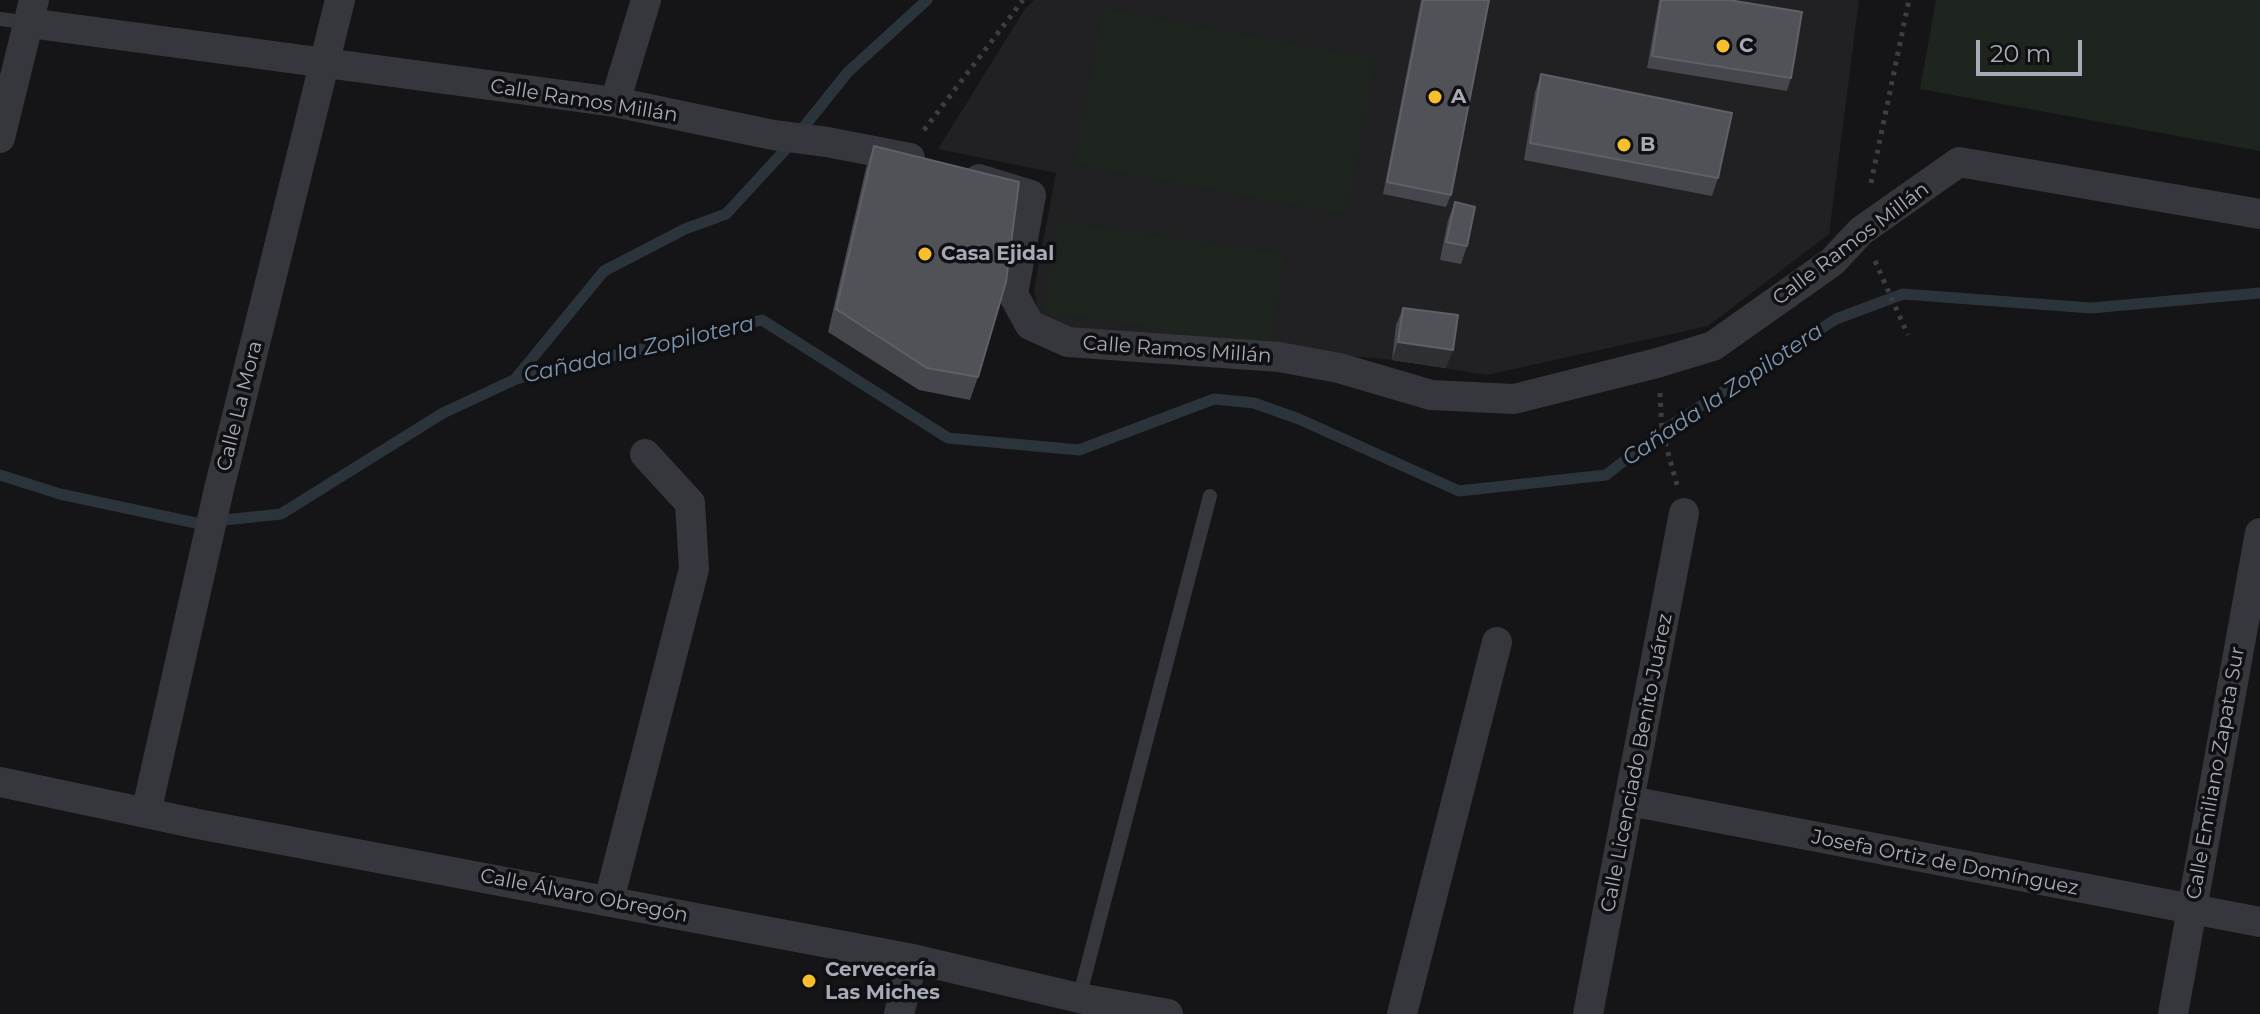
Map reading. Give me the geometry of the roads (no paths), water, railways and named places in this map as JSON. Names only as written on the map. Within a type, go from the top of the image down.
[{"type":"street","name":"Calle La Mora","points":[[146,813],[219,489],[340,0]]},
{"type":"street","points":[[615,102],[646,0]]},
{"type":"street","name":"Calle Ramos Millán","points":[[21,14],[326,64],[615,102],[927,164],[1031,195],[1013,294],[1030,325],[1068,342],[1279,357],[1339,368],[1431,395],[1514,399],[1713,346],[1832,262],[1861,231],[1959,162],[2260,214]]},
{"type":"street","points":[[0,138],[21,14]]},
{"type":"street","points":[[609,900],[694,569],[690,503],[645,454]]},
{"type":"street","name":"Calle Licenciado Benito Juárez","points":[[1588,1014],[1684,513]]},
{"type":"street","name":"Calle Emiliano Zapata Sur","points":[[2173,1014],[2260,533]]},
{"type":"street","points":[[1402,1014],[1497,642]]},
{"type":"street","name":"Calle Álvaro Obregón","points":[[0,782],[146,813],[913,959],[1079,998],[1168,1014]]},
{"type":"street","name":"Josefa Ortiz de Domínguez","points":[[1630,801],[2260,922]]},
{"type":"street","points":[[899,1014],[913,959]]},
{"type":"lane","points":[[1079,998],[1210,496]]},
{"type":"waterway","points":[[516,378],[604,271],[685,229],[726,214],[786,149],[848,72],[927,0]]},
{"type":"waterway","name":"Cañada la Zopilotera","points":[[0,475],[60,494],[196,523],[281,514],[443,413],[516,379],[762,320],[948,438],[1079,450],[1214,399],[1254,403],[1299,419],[1459,491],[1606,475],[1662,431],[1836,319],[1903,294],[2091,308],[2260,293]]},
{"type":"place","name":"C","points":[[1723,46]]},
{"type":"place","name":"A","points":[[1435,97]]},
{"type":"place","name":"B","points":[[1624,145]]},
{"type":"place","name":"Casa Ejidal","points":[[925,254]]},
{"type":"place","name":"Cervecería Las Miches","points":[[809,981]]}]
